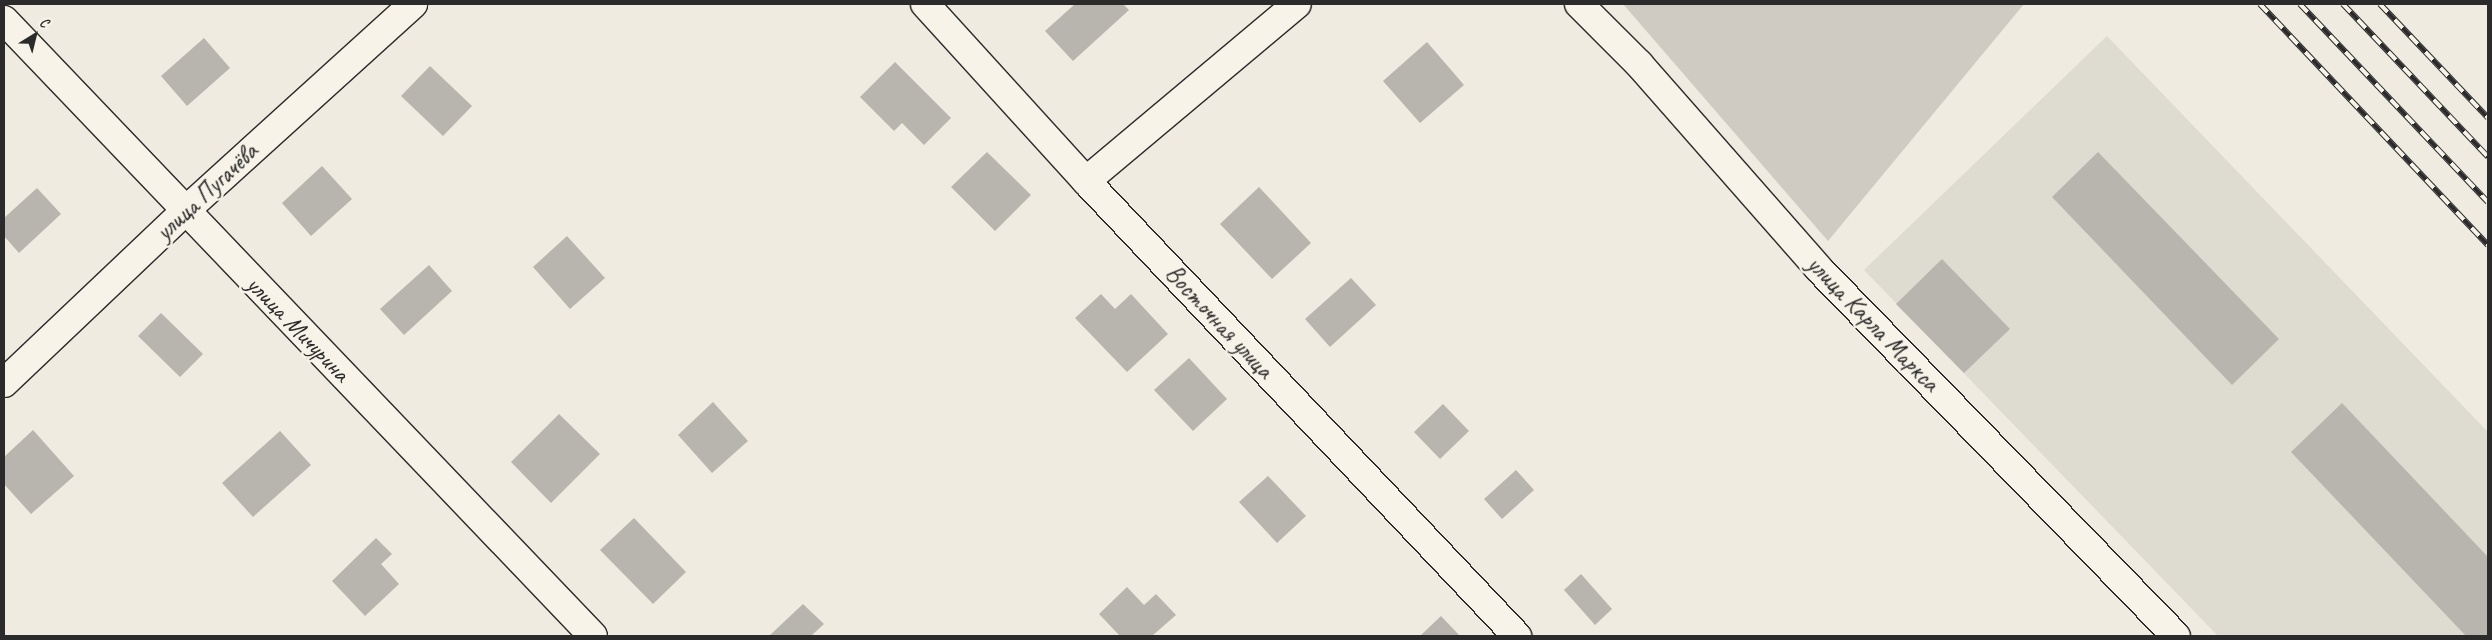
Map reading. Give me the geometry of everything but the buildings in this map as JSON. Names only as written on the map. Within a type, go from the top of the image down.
[{"type":"street","name":"улица Пугачёва","points":[[4,383],[185,211],[412,4]]},
{"type":"street","name":"Восточная улица","points":[[925,4],[1086,181],[1517,636]]},
{"type":"street","points":[[1086,181],[1297,4]]},
{"type":"street","name":"улица Карла Маркса","points":[[1580,4],[1639,64],[1818,268],[2176,636]]},
{"type":"street","name":"улица Мичурина","points":[[4,20],[593,636]]},
{"type":"shaded area","points":[[1623,4],[2024,4],[1828,241]]},
{"type":"shaded area","points":[[2107,36],[2488,432],[2488,636],[2218,636],[1864,270]]},
{"type":"railway","points":[[2260,4],[2488,245]]},
{"type":"railway","points":[[2300,4],[2488,202]]},
{"type":"railway","points":[[2343,4],[2488,157]]},
{"type":"railway","points":[[2380,4],[2488,118]]}]
